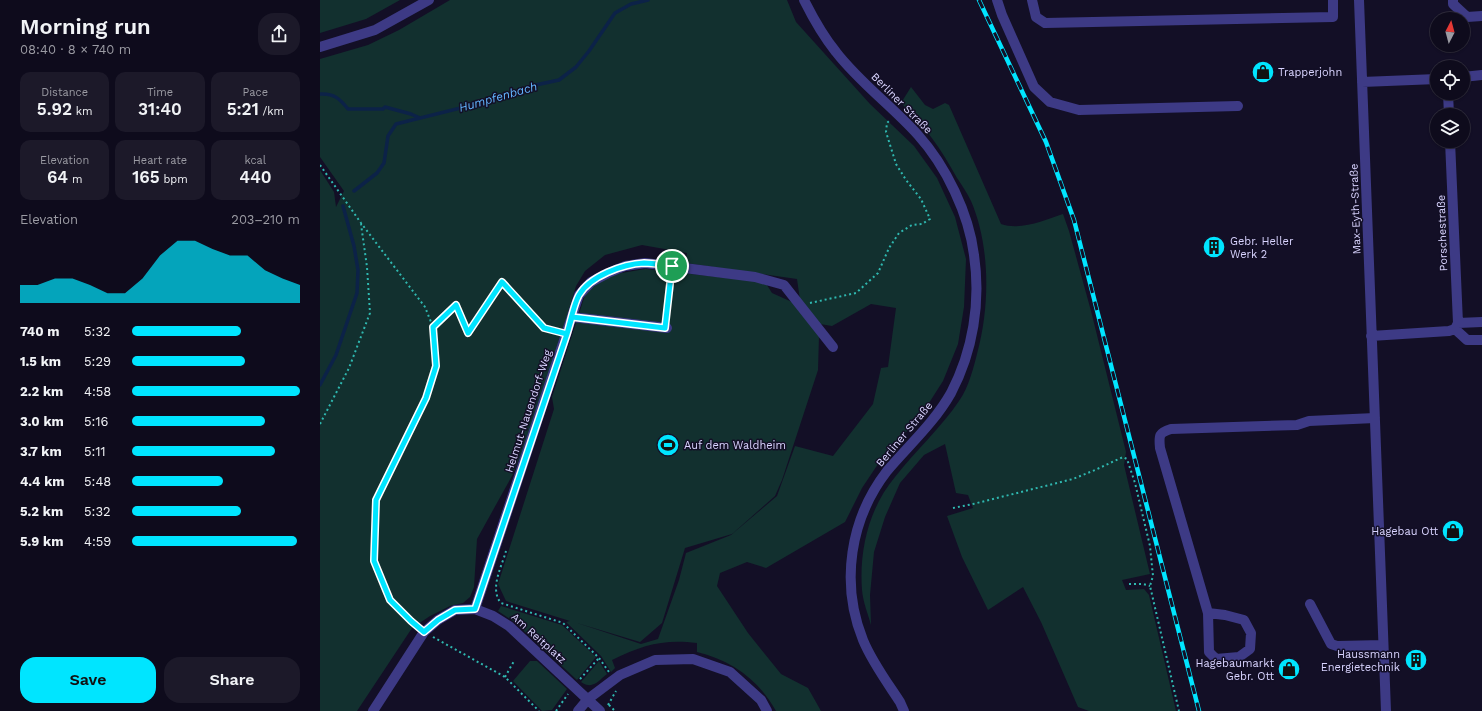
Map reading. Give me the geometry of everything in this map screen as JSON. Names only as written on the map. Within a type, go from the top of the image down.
[{"type":"street","points":[[320,47],[375,30],[430,0]]},
{"type":"street","name":"Berliner Straße","points":[[804,0],[823,34],[837,53],[853,72],[919,136],[943,169],[962,208],[974,254],[976,288],[974,322],[972,337],[960,373],[938,412],[887,472],[872,493],[860,518],[852,552],[851,587],[859,629],[864,642],[881,673],[900,702],[904,711]]},
{"type":"street","points":[[997,0],[1002,15],[1034,87],[1050,102],[1079,110],[1238,106]]},
{"type":"street","points":[[1032,0],[1036,17],[1045,23],[1333,17],[1333,0]]},
{"type":"street","name":"Max-Eyth-Straße","points":[[1359,0],[1386,711]]},
{"type":"street","points":[[1453,0],[1453,4],[1467,16],[1482,16]]},
{"type":"street","points":[[1470,76],[1482,75]]},
{"type":"street","points":[[1362,82],[1430,79]]},
{"type":"street","name":"Porschestraße","points":[[1450,148],[1456,326]]},
{"type":"street","name":"Helmut-Nauendorf-Weg","points":[[475,609],[579,295],[591,282],[625,266],[645,263],[755,277],[784,285],[833,347]]},
{"type":"street","points":[[572,317],[666,328]]},
{"type":"street","points":[[1371,336],[1449,332],[1456,326],[1482,322]]},
{"type":"street","points":[[1456,326],[1467,340],[1482,340]]},
{"type":"street","points":[[1208,613],[1225,615],[1244,620],[1251,634],[1250,649],[1239,657],[1216,659],[1209,652],[1208,613],[1160,448],[1159,437],[1163,432],[1171,429],[1297,425],[1309,421],[1375,418]]},
{"type":"street","points":[[1310,604],[1331,644],[1338,646],[1383,645]]},
{"type":"street","name":"Am Reitplatz","points":[[373,711],[424,632],[438,620],[455,610],[475,609],[493,616],[509,626],[600,711]]},
{"type":"street","points":[[578,711],[588,700],[620,675],[655,660],[694,659],[730,672],[761,700],[767,711]]},
{"type":"path","points":[[799,305],[856,294],[878,273],[889,248],[899,233],[912,225],[922,224],[930,219],[920,199],[896,164],[886,132],[887,123]]},
{"type":"path","points":[[320,165],[361,223],[425,307],[433,327],[436,366],[426,398],[376,500],[374,561],[390,600],[411,621],[424,632],[505,677],[539,711]]},
{"type":"path","points":[[320,424],[349,368],[370,313],[367,267],[361,223]]},
{"type":"path","points":[[666,328],[672,266]]},
{"type":"path","points":[[433,327],[456,305],[468,333],[502,282],[544,328],[567,334]]},
{"type":"path","points":[[953,508],[1073,478],[1123,457],[1127,459],[1135,483],[1150,546],[1153,576],[1150,586],[1179,711]]},
{"type":"path","points":[[507,548],[496,584],[498,599],[501,603],[563,623],[599,658],[618,687],[609,705],[604,711]]},
{"type":"path","points":[[1129,584],[1143,584],[1150,586]]},
{"type":"path","points":[[556,711],[574,686],[599,658]]},
{"type":"path","points":[[505,677],[514,661]]},
{"type":"path","points":[[609,705],[615,711]]},
{"type":"green space","points":[[320,0],[400,0],[366,19],[320,33]]},
{"type":"green space","points":[[450,0],[787,0],[796,22],[870,104],[914,146],[937,178],[955,217],[966,259],[964,307],[958,344],[943,381],[920,417],[882,458],[862,488],[845,522],[766,568],[747,562],[720,573],[717,586],[748,633],[781,674],[808,688],[821,711],[776,711],[761,690],[743,673],[721,660],[697,652],[697,643],[674,642],[653,644],[634,650],[612,660],[615,668],[611,672],[601,656],[566,622],[570,621],[506,601],[498,584],[554,409],[552,397],[586,292],[595,284],[616,274],[645,269],[765,282],[772,293],[792,302],[819,336],[818,370],[782,480],[775,496],[732,534],[685,548],[662,623],[640,642],[577,623],[641,644],[658,639],[679,580],[686,553],[731,535],[777,496],[795,446],[833,456],[873,404],[881,368],[888,367],[896,308],[871,304],[832,326],[820,324],[800,300],[797,279],[686,263],[687,253],[642,245],[605,255],[585,271],[576,286],[538,414],[513,474],[477,539],[474,587],[470,597],[463,603],[450,606],[430,616],[412,628],[357,711],[320,711],[320,170],[334,192],[336,207],[344,191],[320,157],[320,59],[368,45],[399,30]]},
{"type":"green space","points":[[911,87],[925,105],[933,109],[945,103],[949,105],[1001,224],[1016,226],[1032,224],[1063,214],[1091,311],[1126,452],[1124,465],[1150,574],[1122,580],[1126,590],[1144,589],[1149,595],[1176,711],[1089,711],[1078,707],[1041,622],[1023,587],[988,610],[962,557],[947,516],[973,508],[968,495],[956,493],[945,444],[924,455],[900,483],[885,517],[874,552],[870,595],[871,625],[864,603],[861,575],[864,545],[872,516],[878,502],[895,477],[944,421],[963,395],[975,363],[985,314],[985,255],[977,218],[968,195],[939,148],[918,120],[901,103]]},
{"type":"green space","points":[[501,606],[562,625],[596,657],[577,680],[513,621],[498,611]]},
{"type":"green space","points":[[530,661],[537,661],[567,689],[552,710],[542,711],[513,681]]},
{"type":"green space","points":[[599,661],[607,674],[592,685],[581,682]]},
{"type":"waterway","name":"Humpfenbach","points":[[354,191],[377,173],[384,163],[388,136],[396,124],[517,94],[531,86],[559,80],[576,67],[615,13],[631,4],[648,0]]},
{"type":"waterway","points":[[320,94],[336,97],[348,109],[383,109],[385,107],[420,118]]},
{"type":"waterway","name":"Humpfenbach","points":[[320,385],[336,355],[357,293],[358,270],[354,246],[343,206]]},
{"type":"railway","points":[[979,0],[1046,142],[1074,220],[1199,711]]},
{"type":"place","name":"Trapperjohn","points":[[1263,72]]},
{"type":"place","name":"Gebr. Heller Werk 2","points":[[1214,247]]},
{"type":"place","name":"Auf dem Waldheim","points":[[668,445]]},
{"type":"place","name":"Hagebau Ott","points":[[1453,531]]},
{"type":"place","name":"Haussmann Energietechnik","points":[[1416,660]]},
{"type":"place","name":"Hagebaumarkt Gebr. Ott","points":[[1289,669]]},
{"type":"route","points":[[672,266],[645,263],[625,266],[591,282],[579,295],[567,334],[475,609],[455,610],[438,620],[424,632],[390,600],[374,561],[376,500],[426,398],[436,366],[433,327],[456,305],[468,333],[502,282],[544,328],[567,334],[572,317],[665,328],[672,266]]}]
